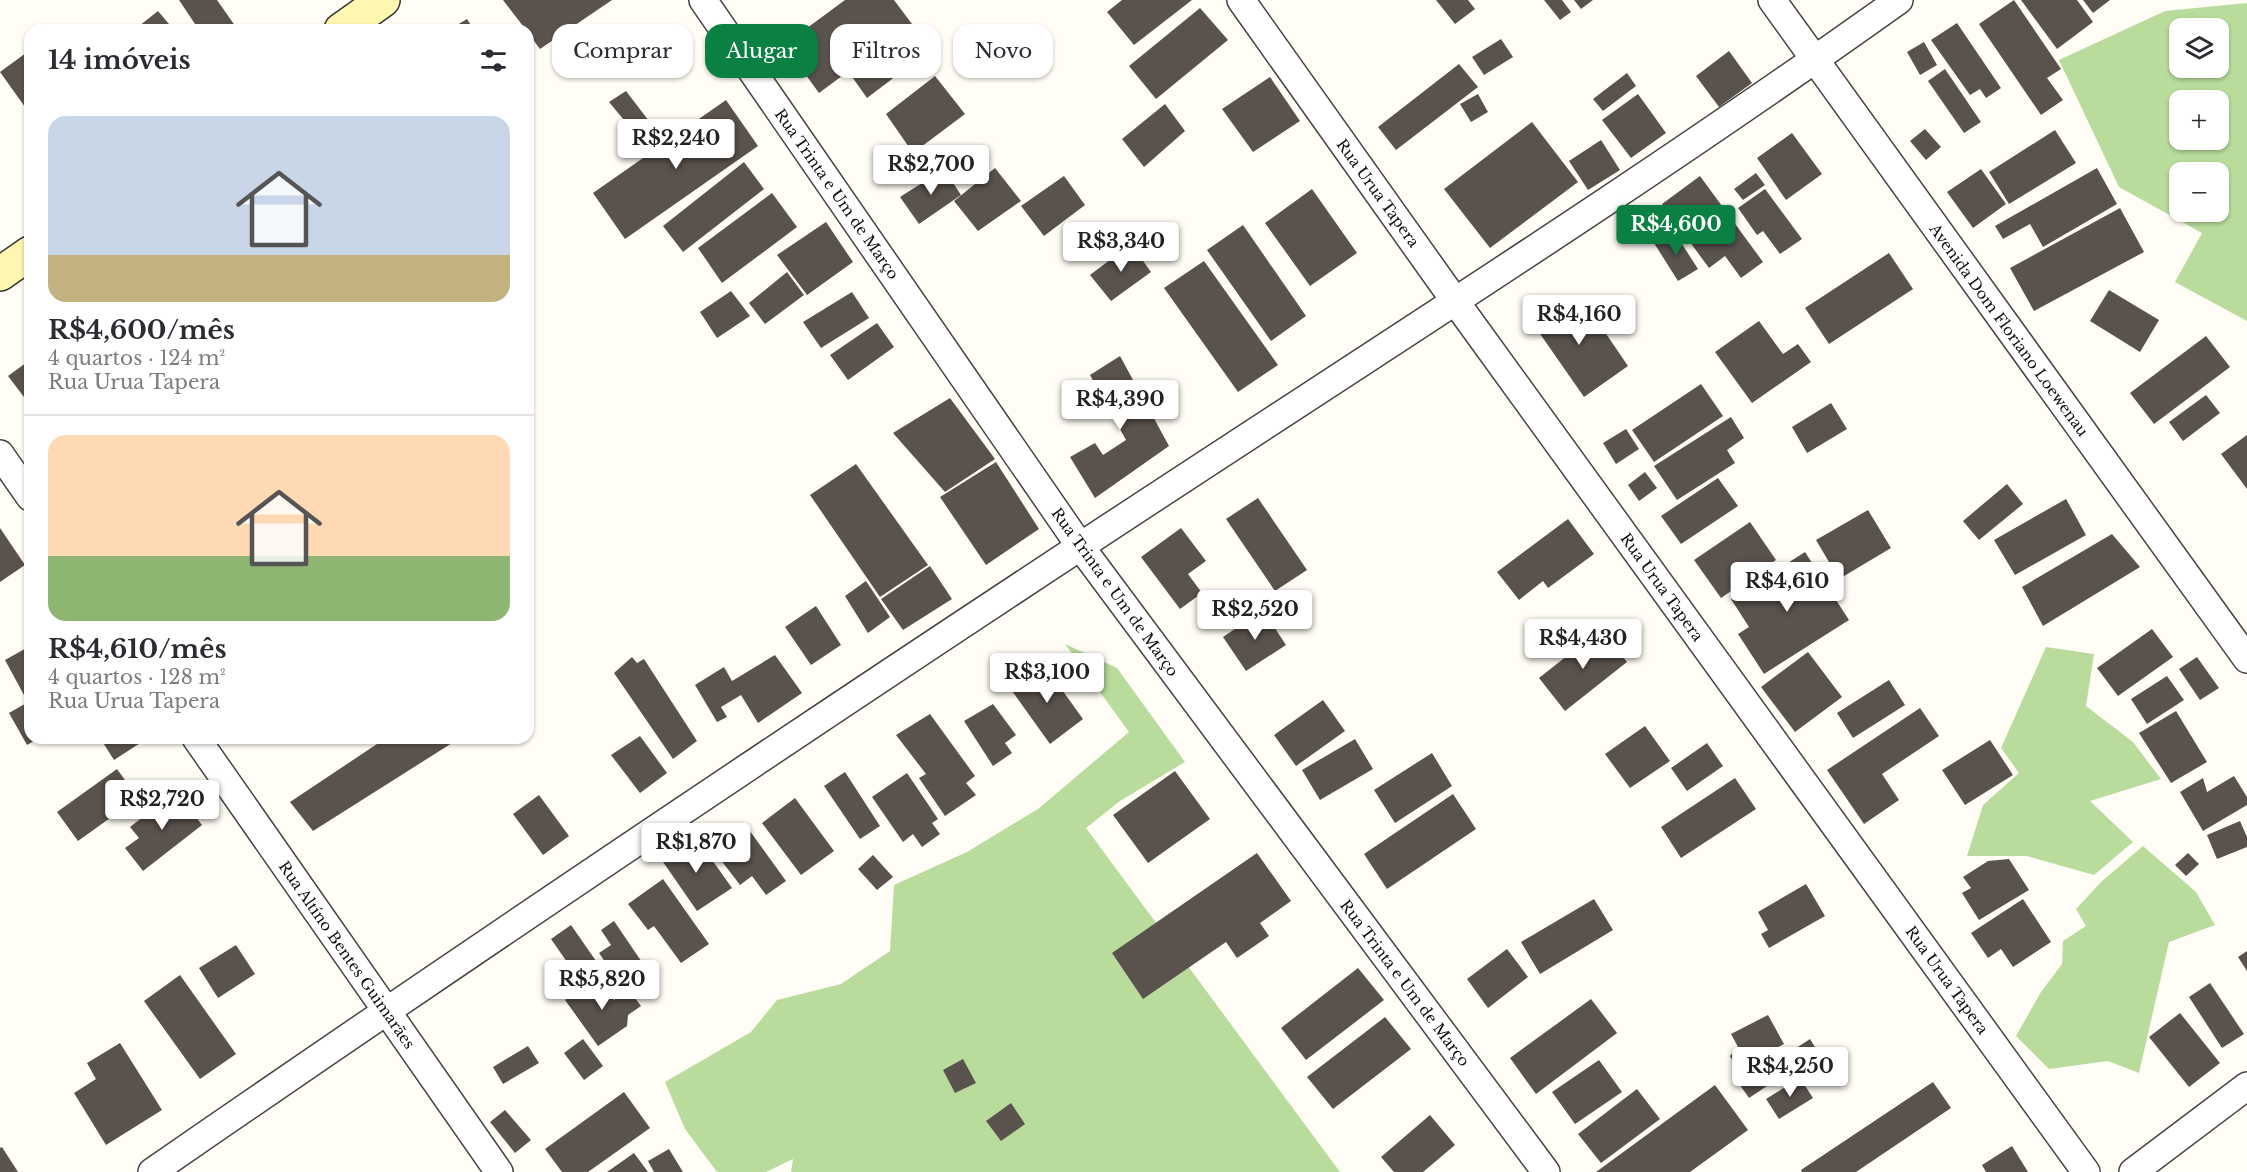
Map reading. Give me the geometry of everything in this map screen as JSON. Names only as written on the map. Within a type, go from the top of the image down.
[{"type":"main road","points":[[349,24],[383,0]]},
{"type":"main road","points":[[0,274],[24,257]]},
{"type":"street","name":"Rua Trinta e Um de Março","points":[[703,0],[1080,546],[1546,1172]]},
{"type":"street","name":"Rua Urua Tapera","points":[[1241,0],[1455,301],[2086,1172]]},
{"type":"street","name":"Avenida Dom Floriano Loewenau","points":[[1772,0],[2247,659]]},
{"type":"street","points":[[152,1172],[385,1011],[1080,546],[1455,301],[1815,61],[1899,0]]},
{"type":"street","points":[[0,454],[24,488]]},
{"type":"street","name":"Rua Altíno Bentes Guimarães","points":[[200,744],[499,1172]]},
{"type":"street","points":[[2133,1172],[2247,1086]]},
{"type":"green space","points":[[2247,3],[2247,321],[2175,282],[2202,233],[2182,222],[2229,222],[2229,162],[2169,162],[2169,215],[2119,187],[2059,60],[2165,11]]},
{"type":"green space","points":[[1065,644],[1117,668],[1185,762],[1120,801],[1086,828],[1340,1172],[791,1172],[793,1159],[766,1172],[717,1172],[685,1129],[665,1082],[751,1032],[777,1000],[841,984],[890,951],[894,885],[967,852],[1038,809],[1129,732]]},
{"type":"green space","points":[[2046,647],[2094,654],[2086,706],[2133,742],[2161,779],[2090,801],[2133,842],[2094,875],[2027,856],[1967,856],[1983,805],[2019,773],[2001,748]]},
{"type":"green space","points":[[2143,846],[2196,892],[2215,925],[2169,942],[2139,1073],[2108,1061],[2049,1069],[2016,1036],[2041,992],[2062,964],[2063,941],[2086,926],[2076,909],[2101,882]]},
{"type":"building","points":[[179,0],[217,0],[234,24],[195,24]]},
{"type":"building","points":[[503,0],[612,0],[577,24],[552,24],[552,41],[540,49],[534,41],[534,24],[521,24]]},
{"type":"building","points":[[845,0],[894,0],[912,24],[830,24],[830,78],[839,78],[819,93],[808,78],[818,78],[818,24],[812,24]]},
{"type":"building","points":[[1122,0],[1192,0],[1134,45],[1107,12]]},
{"type":"building","points":[[1436,0],[1468,0],[1475,9],[1455,24]]},
{"type":"building","points":[[1544,0],[1562,0],[1571,12],[1560,20]]},
{"type":"building","points":[[1574,0],[1593,0],[1581,9]]},
{"type":"building","points":[[2014,0],[2061,69],[2047,78],[2063,100],[2041,115],[1979,24]]},
{"type":"building","points":[[2021,0],[2077,0],[2093,22],[2057,49]]},
{"type":"building","points":[[2083,0],[2110,0],[2093,13]]},
{"type":"building","points":[[1200,8],[1228,40],[1156,99],[1129,66]]},
{"type":"building","points":[[158,11],[169,24],[142,24]]},
{"type":"building","points":[[467,19],[470,24],[459,24]]},
{"type":"building","points":[[1957,23],[2001,88],[1986,98],[1980,89],[1970,95],[1931,40]]},
{"type":"building","points":[[1501,39],[1513,57],[1484,75],[1472,57]]},
{"type":"building","points":[[1924,42],[1937,65],[1920,75],[1907,52]]},
{"type":"building","points":[[1729,51],[1752,83],[1719,107],[1696,76]]},
{"type":"building","points":[[24,54],[24,106],[0,72]]},
{"type":"building","points":[[1459,64],[1478,87],[1396,150],[1378,127]]},
{"type":"building","points":[[1945,69],[1981,122],[1964,133],[1928,81]]},
{"type":"building","points":[[1627,73],[1636,86],[1603,111],[1593,99]]},
{"type":"building","points":[[1270,77],[1300,121],[1253,152],[1222,109]]},
{"type":"building","points":[[853,78],[893,78],[867,98]]},
{"type":"building","points":[[932,78],[937,78],[965,114],[913,153],[886,114]]},
{"type":"building","points":[[626,91],[662,138],[648,149],[609,102]]},
{"type":"building","points":[[1478,94],[1488,112],[1471,122],[1460,104]]},
{"type":"building","points":[[1638,94],[1666,133],[1631,158],[1602,120]]},
{"type":"building","points":[[726,100],[758,146],[625,239],[593,193]]},
{"type":"building","points":[[1165,104],[1185,131],[1144,167],[1122,139]]},
{"type":"building","points":[[1532,122],[1578,182],[1490,248],[1444,189]]},
{"type":"building","points":[[1925,129],[1941,147],[1926,160],[1910,141]]},
{"type":"building","points":[[2055,130],[2076,163],[2009,204],[1989,172]]},
{"type":"building","points":[[1792,133],[1822,174],[1786,200],[1757,158]]},
{"type":"building","points":[[1601,140],[1620,170],[1588,190],[1569,161]]},
{"type":"building","points":[[744,162],[764,189],[683,252],[663,226]]},
{"type":"building","points":[[995,168],[1021,201],[978,231],[954,201]]},
{"type":"building","points":[[2097,168],[2117,204],[2043,247],[2030,224],[2003,239],[1995,226]]},
{"type":"building","points":[[944,169],[961,195],[919,224],[900,197]]},
{"type":"building","points":[[1981,169],[2006,204],[1973,228],[1947,192]]},
{"type":"building","points":[[1756,173],[1765,185],[1743,200],[1734,189]]},
{"type":"building","points":[[1064,176],[1085,205],[1044,236],[1021,206]]},
{"type":"building","points":[[1700,176],[1763,262],[1741,278],[1725,256],[1709,268],[1662,204]]},
{"type":"building","points":[[1312,189],[1357,253],[1310,286],[1265,223]]},
{"type":"building","points":[[1765,189],[1802,239],[1780,254],[1763,231],[1757,235],[1738,208]]},
{"type":"building","points":[[772,193],[797,227],[722,283],[698,248]]},
{"type":"building","points":[[2120,208],[2144,252],[2034,311],[2010,268]]},
{"type":"building","points":[[826,222],[853,262],[807,295],[777,255]]},
{"type":"building","points":[[1243,225],[1306,316],[1271,341],[1207,250]]},
{"type":"building","points":[[1673,230],[1698,269],[1678,281],[1654,243]]},
{"type":"building","points":[[1131,244],[1151,272],[1111,301],[1090,275]]},
{"type":"building","points":[[1889,253],[1913,289],[1829,344],[1805,308]]},
{"type":"building","points":[[1204,261],[1278,365],[1238,392],[1164,288]]},
{"type":"building","points":[[787,272],[804,295],[765,324],[749,303]]},
{"type":"building","points":[[2109,290],[2159,320],[2140,352],[2090,321]]},
{"type":"building","points":[[731,291],[750,316],[717,338],[700,312]]},
{"type":"building","points":[[852,292],[869,318],[821,348],[803,322]]},
{"type":"building","points":[[1563,295],[1583,324],[1594,316],[1628,366],[1584,397],[1529,318]]},
{"type":"building","points":[[1759,321],[1783,354],[1798,344],[1811,362],[1752,403],[1715,352]]},
{"type":"building","points":[[877,323],[894,347],[848,380],[830,355]]},
{"type":"building","points":[[2206,336],[2230,367],[2154,424],[2130,393]]},
{"type":"building","points":[[1120,356],[1169,446],[1095,498],[1070,457],[1095,443],[1103,455],[1126,440],[1090,375]]},
{"type":"building","points":[[24,364],[24,397],[8,376]]},
{"type":"building","points":[[1701,384],[1723,416],[1654,462],[1632,430]]},
{"type":"building","points":[[2206,395],[2220,413],[2183,441],[2169,422]]},
{"type":"building","points":[[950,398],[995,459],[945,492],[893,433]]},
{"type":"building","points":[[1831,403],[1847,429],[1807,453],[1792,427]]},
{"type":"building","points":[[1731,417],[1744,438],[1727,450],[1735,463],[1677,500],[1654,466]]},
{"type":"building","points":[[1626,429],[1639,449],[1616,464],[1603,443]]},
{"type":"building","points":[[2247,435],[2247,489],[2221,454]]},
{"type":"building","points":[[996,462],[1039,529],[986,565],[940,497]]},
{"type":"building","points":[[856,464],[928,565],[880,597],[810,495]]},
{"type":"building","points":[[1645,472],[1657,488],[1639,501],[1628,485]]},
{"type":"building","points":[[1718,478],[1738,506],[1681,544],[1661,516]]},
{"type":"building","points":[[2007,484],[2023,504],[1979,540],[1963,521]]},
{"type":"building","points":[[1258,498],[1307,570],[1275,591],[1226,519]]},
{"type":"building","points":[[2066,499],[2086,535],[2015,575],[1994,540]]},
{"type":"building","points":[[1868,510],[1891,548],[1839,579],[1816,540]]},
{"type":"building","points":[[1568,519],[1594,554],[1548,588],[1543,581],[1519,600],[1497,572]]},
{"type":"building","points":[[1750,522],[1776,560],[1721,598],[1694,560]]},
{"type":"building","points":[[0,528],[24,566],[0,582]]},
{"type":"building","points":[[1181,528],[1206,561],[1188,574],[1202,593],[1180,609],[1141,557]]},
{"type":"building","points":[[2112,534],[2140,567],[2043,626],[2022,587]]},
{"type":"building","points":[[1805,552],[1849,620],[1764,674],[1738,634],[1749,627],[1731,599]]},
{"type":"building","points":[[930,566],[952,599],[903,630],[881,599]]},
{"type":"building","points":[[866,581],[890,617],[868,633],[845,596]]},
{"type":"building","points":[[816,606],[841,645],[811,665],[785,627]]},
{"type":"building","points":[[1263,610],[1286,645],[1246,671],[1223,637]]},
{"type":"building","points":[[1601,629],[1627,662],[1565,711],[1539,678]]},
{"type":"building","points":[[2152,629],[2173,657],[2118,696],[2097,668]]},
{"type":"building","points":[[24,649],[24,695],[5,660]]},
{"type":"building","points":[[1808,652],[1842,697],[1795,732],[1761,687]]},
{"type":"building","points":[[775,655],[802,693],[758,723],[741,695],[721,707],[727,717],[717,722],[695,685],[724,667],[732,681]]},
{"type":"building","points":[[632,657],[637,663],[644,659],[697,741],[673,759],[614,673]]},
{"type":"building","points":[[2197,657],[2219,688],[2200,700],[2179,669]]},
{"type":"building","points":[[1044,665],[1083,719],[1050,744],[1010,688]]},
{"type":"building","points":[[2167,676],[2184,700],[2147,724],[2131,699]]},
{"type":"building","points":[[1889,680],[1905,705],[1853,738],[1837,713]]},
{"type":"building","points":[[1323,700],[1345,731],[1296,766],[1274,735]]},
{"type":"building","points":[[24,704],[24,740],[9,713]]},
{"type":"building","points":[[993,704],[1016,735],[1005,743],[1012,753],[993,766],[964,721]]},
{"type":"building","points":[[1920,708],[1939,736],[1882,774],[1899,800],[1864,824],[1827,770]]},
{"type":"building","points":[[2176,711],[2207,762],[2171,783],[2139,733]]},
{"type":"building","points":[[930,714],[975,776],[966,783],[976,795],[945,816],[919,778],[926,774],[896,735]]},
{"type":"building","points":[[1645,726],[1670,761],[1630,788],[1605,754]]},
{"type":"building","points":[[640,736],[667,773],[640,793],[611,755]]},
{"type":"building","points":[[1355,739],[1373,769],[1320,800],[1302,770]]},
{"type":"building","points":[[1990,740],[2013,775],[1965,805],[1942,770]]},
{"type":"building","points":[[1707,743],[1723,766],[1687,791],[1671,768]]},
{"type":"building","points":[[104,744],[139,744],[114,760]]},
{"type":"building","points":[[377,744],[451,744],[313,831],[290,802]]},
{"type":"building","points":[[1432,753],[1452,786],[1395,823],[1374,790]]},
{"type":"building","points":[[117,769],[138,798],[78,841],[57,812]]},
{"type":"building","points":[[1175,771],[1210,819],[1148,863],[1113,815]]},
{"type":"building","points":[[845,772],[880,826],[860,839],[824,786]]},
{"type":"building","points":[[907,773],[938,819],[932,823],[940,834],[922,847],[913,834],[903,842],[872,797]]},
{"type":"building","points":[[2234,776],[2247,797],[2247,805],[2203,831],[2180,792],[2203,778],[2207,792]]},
{"type":"building","points":[[1735,778],[1756,809],[1681,858],[1661,827]]},
{"type":"building","points":[[176,791],[202,825],[143,871],[125,848],[139,838],[130,827]]},
{"type":"building","points":[[1453,794],[1476,829],[1387,889],[1364,854]]},
{"type":"building","points":[[539,795],[569,836],[543,855],[513,814]]},
{"type":"building","points":[[795,798],[834,851],[801,875],[762,823]]},
{"type":"building","points":[[2240,821],[2247,837],[2247,847],[2217,859],[2207,835]]},
{"type":"building","points":[[747,827],[786,881],[766,895],[752,876],[740,885],[714,851]]},
{"type":"building","points":[[695,836],[732,888],[697,911],[661,859]]},
{"type":"building","points":[[1257,853],[1291,901],[1260,923],[1269,936],[1237,958],[1226,942],[1143,999],[1112,953]]},
{"type":"building","points":[[2188,853],[2199,864],[2186,876],[2175,865]]},
{"type":"building","points":[[873,855],[893,877],[877,890],[858,869]]},
{"type":"building","points":[[2009,859],[2029,890],[1979,920],[1962,893],[1971,888],[1963,877],[1988,861]]},
{"type":"building","points":[[663,879],[709,944],[681,963],[654,926],[648,930],[628,904]]},
{"type":"building","points":[[1806,884],[1825,916],[1769,948],[1761,934],[1768,930],[1758,912]]},
{"type":"building","points":[[1594,899],[1613,930],[1540,974],[1521,942]]},
{"type":"building","points":[[2023,899],[2051,942],[2013,967],[2001,949],[1988,958],[1971,933]]},
{"type":"building","points":[[614,921],[650,974],[634,984],[624,968],[614,975],[599,953],[611,945],[601,930]]},
{"type":"building","points":[[571,925],[603,971],[583,985],[551,939]]},
{"type":"building","points":[[236,945],[255,974],[218,998],[199,968]]},
{"type":"building","points":[[1507,949],[1528,977],[1488,1008],[1467,979]]},
{"type":"building","points":[[2247,951],[2247,971],[2238,957]]},
{"type":"building","points":[[1358,968],[1384,1000],[1306,1060],[1281,1028]]},
{"type":"building","points":[[180,975],[236,1054],[200,1079],[144,1001]]},
{"type":"building","points":[[597,978],[614,1000],[629,990],[641,1006],[628,1015],[627,1026],[598,1046],[565,1000]]},
{"type":"building","points":[[2210,983],[2244,1034],[2222,1048],[2189,997]]},
{"type":"building","points":[[1591,999],[1617,1033],[1536,1094],[1510,1058]]},
{"type":"building","points":[[2180,1013],[2220,1063],[2189,1087],[2149,1037]]},
{"type":"building","points":[[1768,1015],[1784,1044],[1737,1069],[1730,1056],[1738,1047],[1731,1034]]},
{"type":"building","points":[[1385,1017],[1411,1049],[1333,1109],[1307,1077]]},
{"type":"building","points":[[583,1039],[603,1066],[584,1080],[564,1053]]},
{"type":"building","points":[[1810,1039],[1818,1052],[1749,1098],[1740,1085]]},
{"type":"building","points":[[120,1043],[162,1110],[106,1145],[74,1093],[96,1079],[87,1063]]},
{"type":"building","points":[[528,1046],[539,1063],[503,1084],[493,1067]]},
{"type":"building","points":[[963,1059],[976,1083],[955,1093],[943,1070]]},
{"type":"building","points":[[1599,1060],[1622,1092],[1575,1124],[1552,1092]]},
{"type":"building","points":[[1800,1078],[1813,1098],[1779,1119],[1766,1099]]},
{"type":"building","points":[[1933,1082],[1951,1108],[1856,1172],[1802,1172],[1801,1170]]},
{"type":"building","points":[[1715,1085],[1748,1130],[1690,1172],[1596,1172]]},
{"type":"building","points":[[1637,1089],[1660,1119],[1601,1163],[1578,1134]]},
{"type":"building","points":[[624,1092],[650,1128],[588,1172],[562,1172],[545,1149]]},
{"type":"building","points":[[1011,1103],[1025,1124],[1001,1141],[986,1121]]},
{"type":"building","points":[[505,1110],[531,1140],[515,1153],[490,1122]]},
{"type":"building","points":[[1430,1115],[1455,1145],[1423,1172],[1394,1172],[1381,1157]]},
{"type":"building","points":[[2012,1146],[2028,1172],[1986,1172],[1982,1165]]},
{"type":"building","points":[[2,1147],[18,1172],[0,1172],[0,1148]]},
{"type":"building","points":[[669,1149],[683,1172],[654,1172],[648,1161]]},
{"type":"building","points":[[634,1153],[648,1172],[607,1172]]}]
